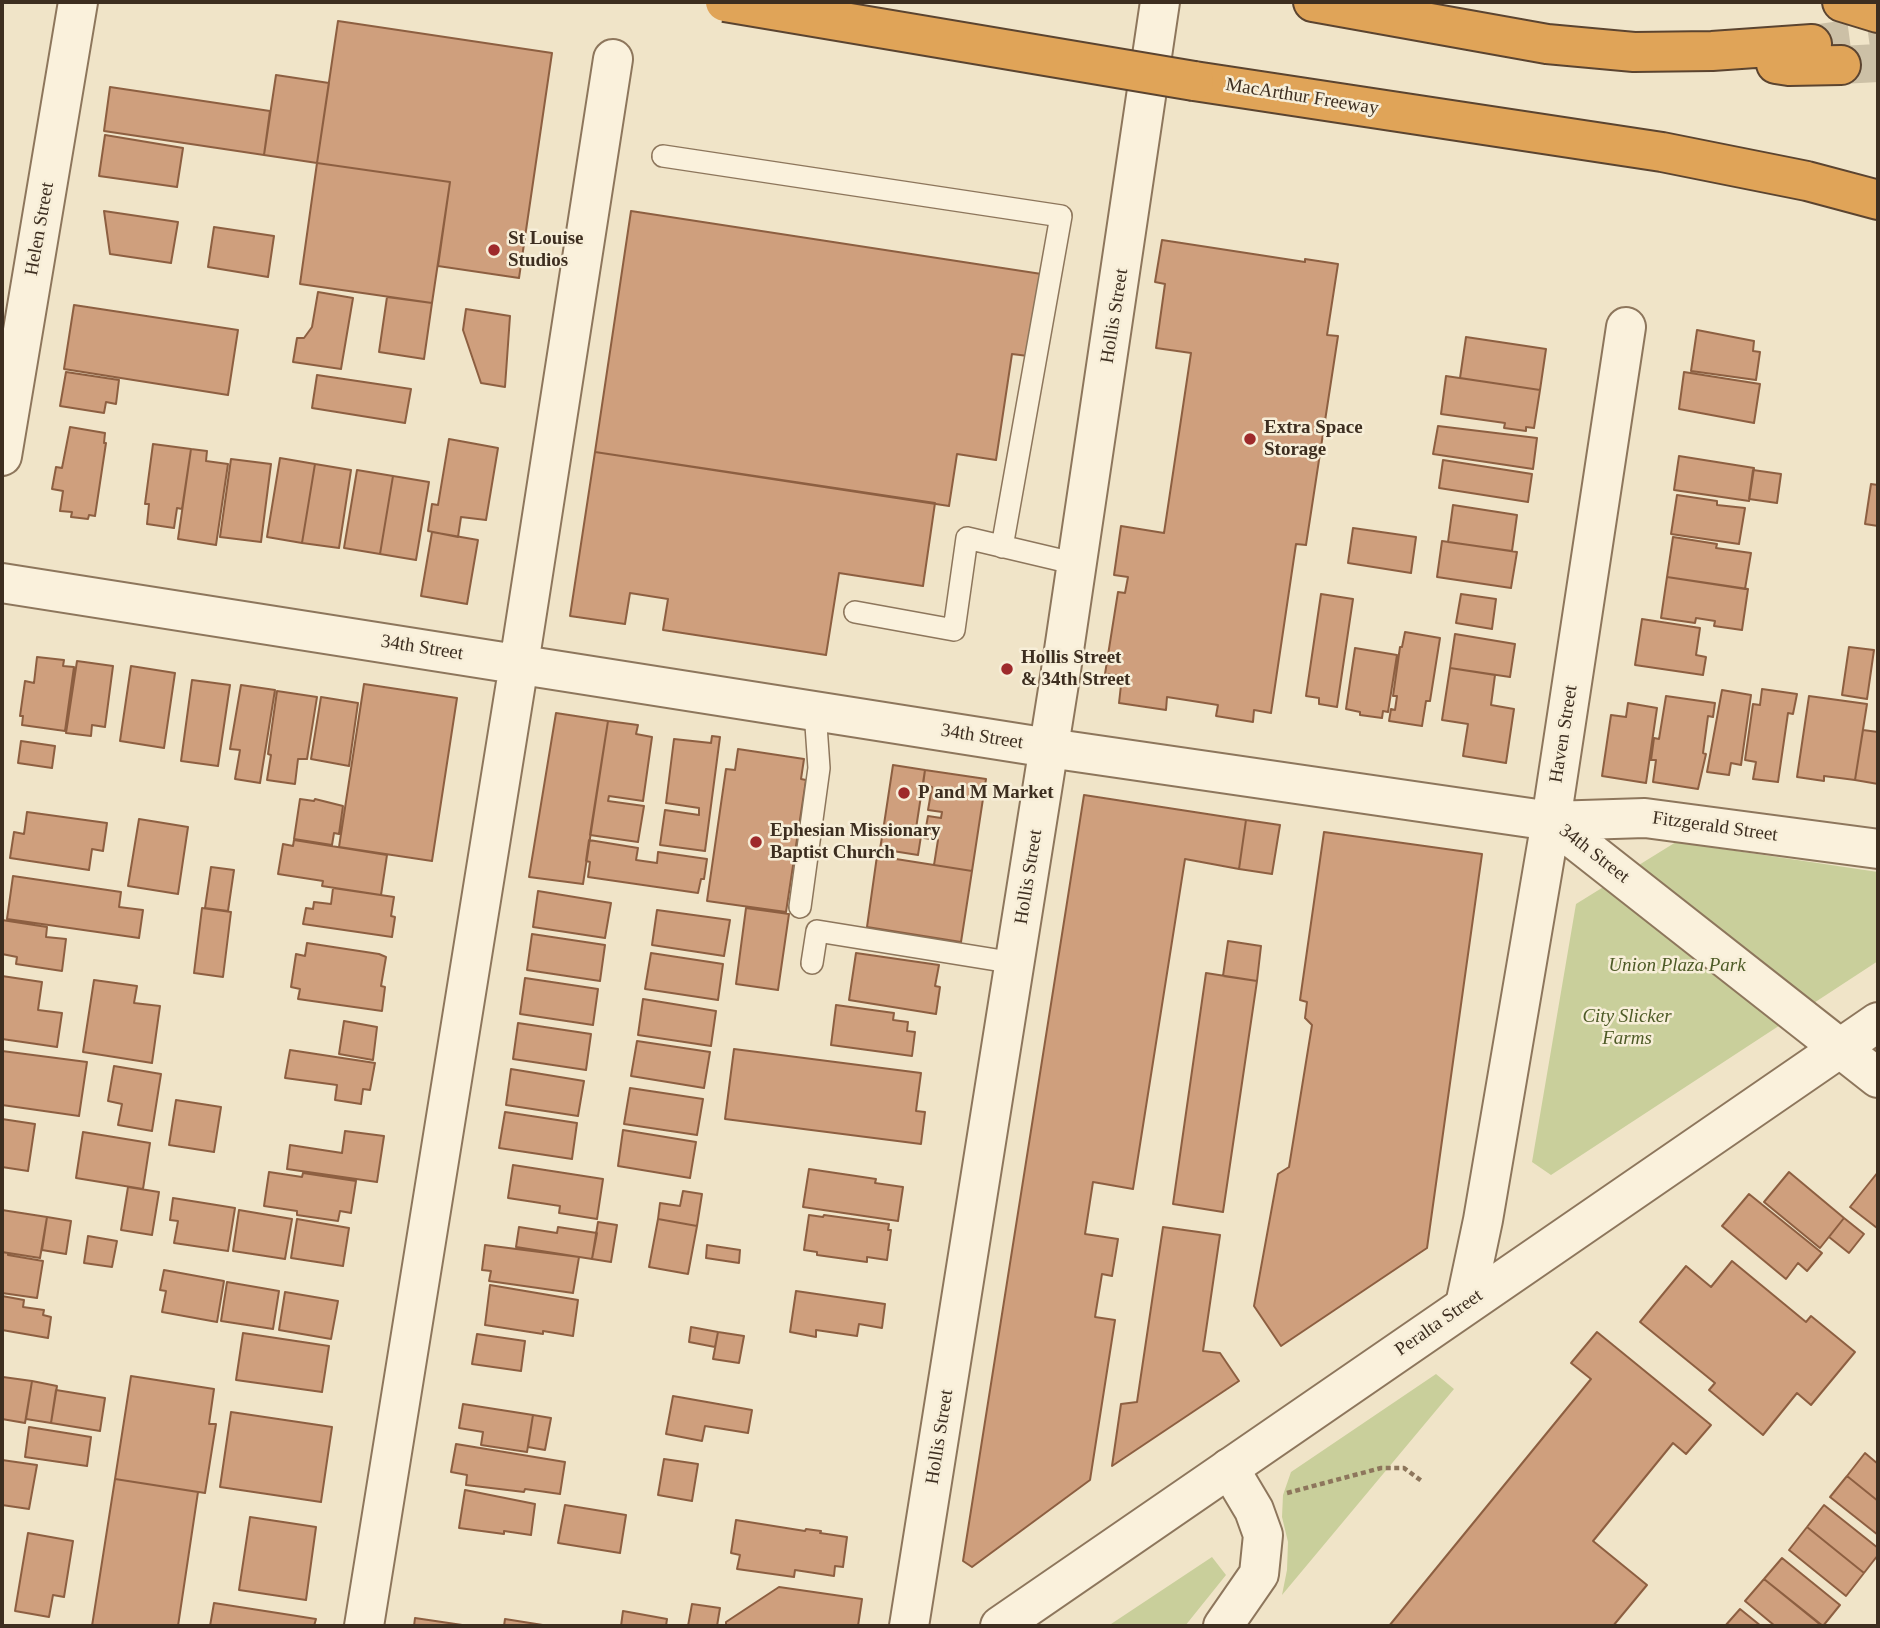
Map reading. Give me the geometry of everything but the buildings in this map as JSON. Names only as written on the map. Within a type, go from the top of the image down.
[{"type":"highway","name":"MacArthur Freeway","points":[[725,2],[1194,80],[1662,152],[1807,181],[1878,200]]},
{"type":"highway","points":[[1313,2],[1547,44],[1634,52],[1712,51],[1789,66],[1826,55]]},
{"type":"highway","points":[[1842,2],[1878,13]]},
{"type":"street","name":"Helen Street","points":[[2,456],[78,2]]},
{"type":"street","name":"Hollis Street","points":[[909,1626],[1049,748],[1160,2]]},
{"type":"street","points":[[364,1626],[519,664],[613,59]]},
{"type":"street","name":"Haven Street","points":[[1465,1305],[1483,1220],[1551,821],[1626,327]]},
{"type":"street","name":"34th Street","points":[[2,583],[1049,748],[1551,821],[1878,1078]]},
{"type":"street","name":"Fitzgerald Street","points":[[1551,821],[1645,818],[1878,849]]},
{"type":"street","name":"Peralta Street","points":[[1000,1626],[1878,1021]]},
{"type":"street","points":[[1223,1626],[1259,1574],[1263,1535],[1254,1510],[1229,1468]]},
{"type":"lane","points":[[663,156],[1061,216],[1002,547]]},
{"type":"lane","points":[[855,612],[954,630],[967,538],[1077,564]]},
{"type":"lane","points":[[800,907],[819,768],[815,711]]},
{"type":"lane","points":[[812,963],[817,930],[1015,963]]},
{"type":"path","points":[[1287,1493],[1381,1468],[1404,1468],[1423,1482]]},
{"type":"green space","name":"Union Plaza Park","points":[[1676,842],[1878,872],[1878,961],[1551,1175],[1532,1162],[1576,904]]},
{"type":"green space","points":[[1436,1374],[1454,1389],[1282,1595],[1287,1570],[1288,1542],[1282,1517],[1283,1495],[1291,1472]]},
{"type":"green space","points":[[1212,1557],[1226,1575],[1185,1626],[1108,1626]]},
{"type":"tunnel","points":[[1812,44],[1878,35]]},
{"type":"tunnel","points":[[1841,65],[1878,63]]},
{"type":"place","name":"St Louise Studios","points":[[494,250]]},
{"type":"place","name":"Extra Space Storage","points":[[1250,439]]},
{"type":"place","name":"Hollis Street & 34th Street","points":[[1007,669]]},
{"type":"place","name":"P and M Market","points":[[904,793]]},
{"type":"place","name":"Ephesian Missionary Baptist Church","points":[[756,842]]},
{"type":"park label","name":"City Slicker Farms","points":[[1627,1028]]}]
